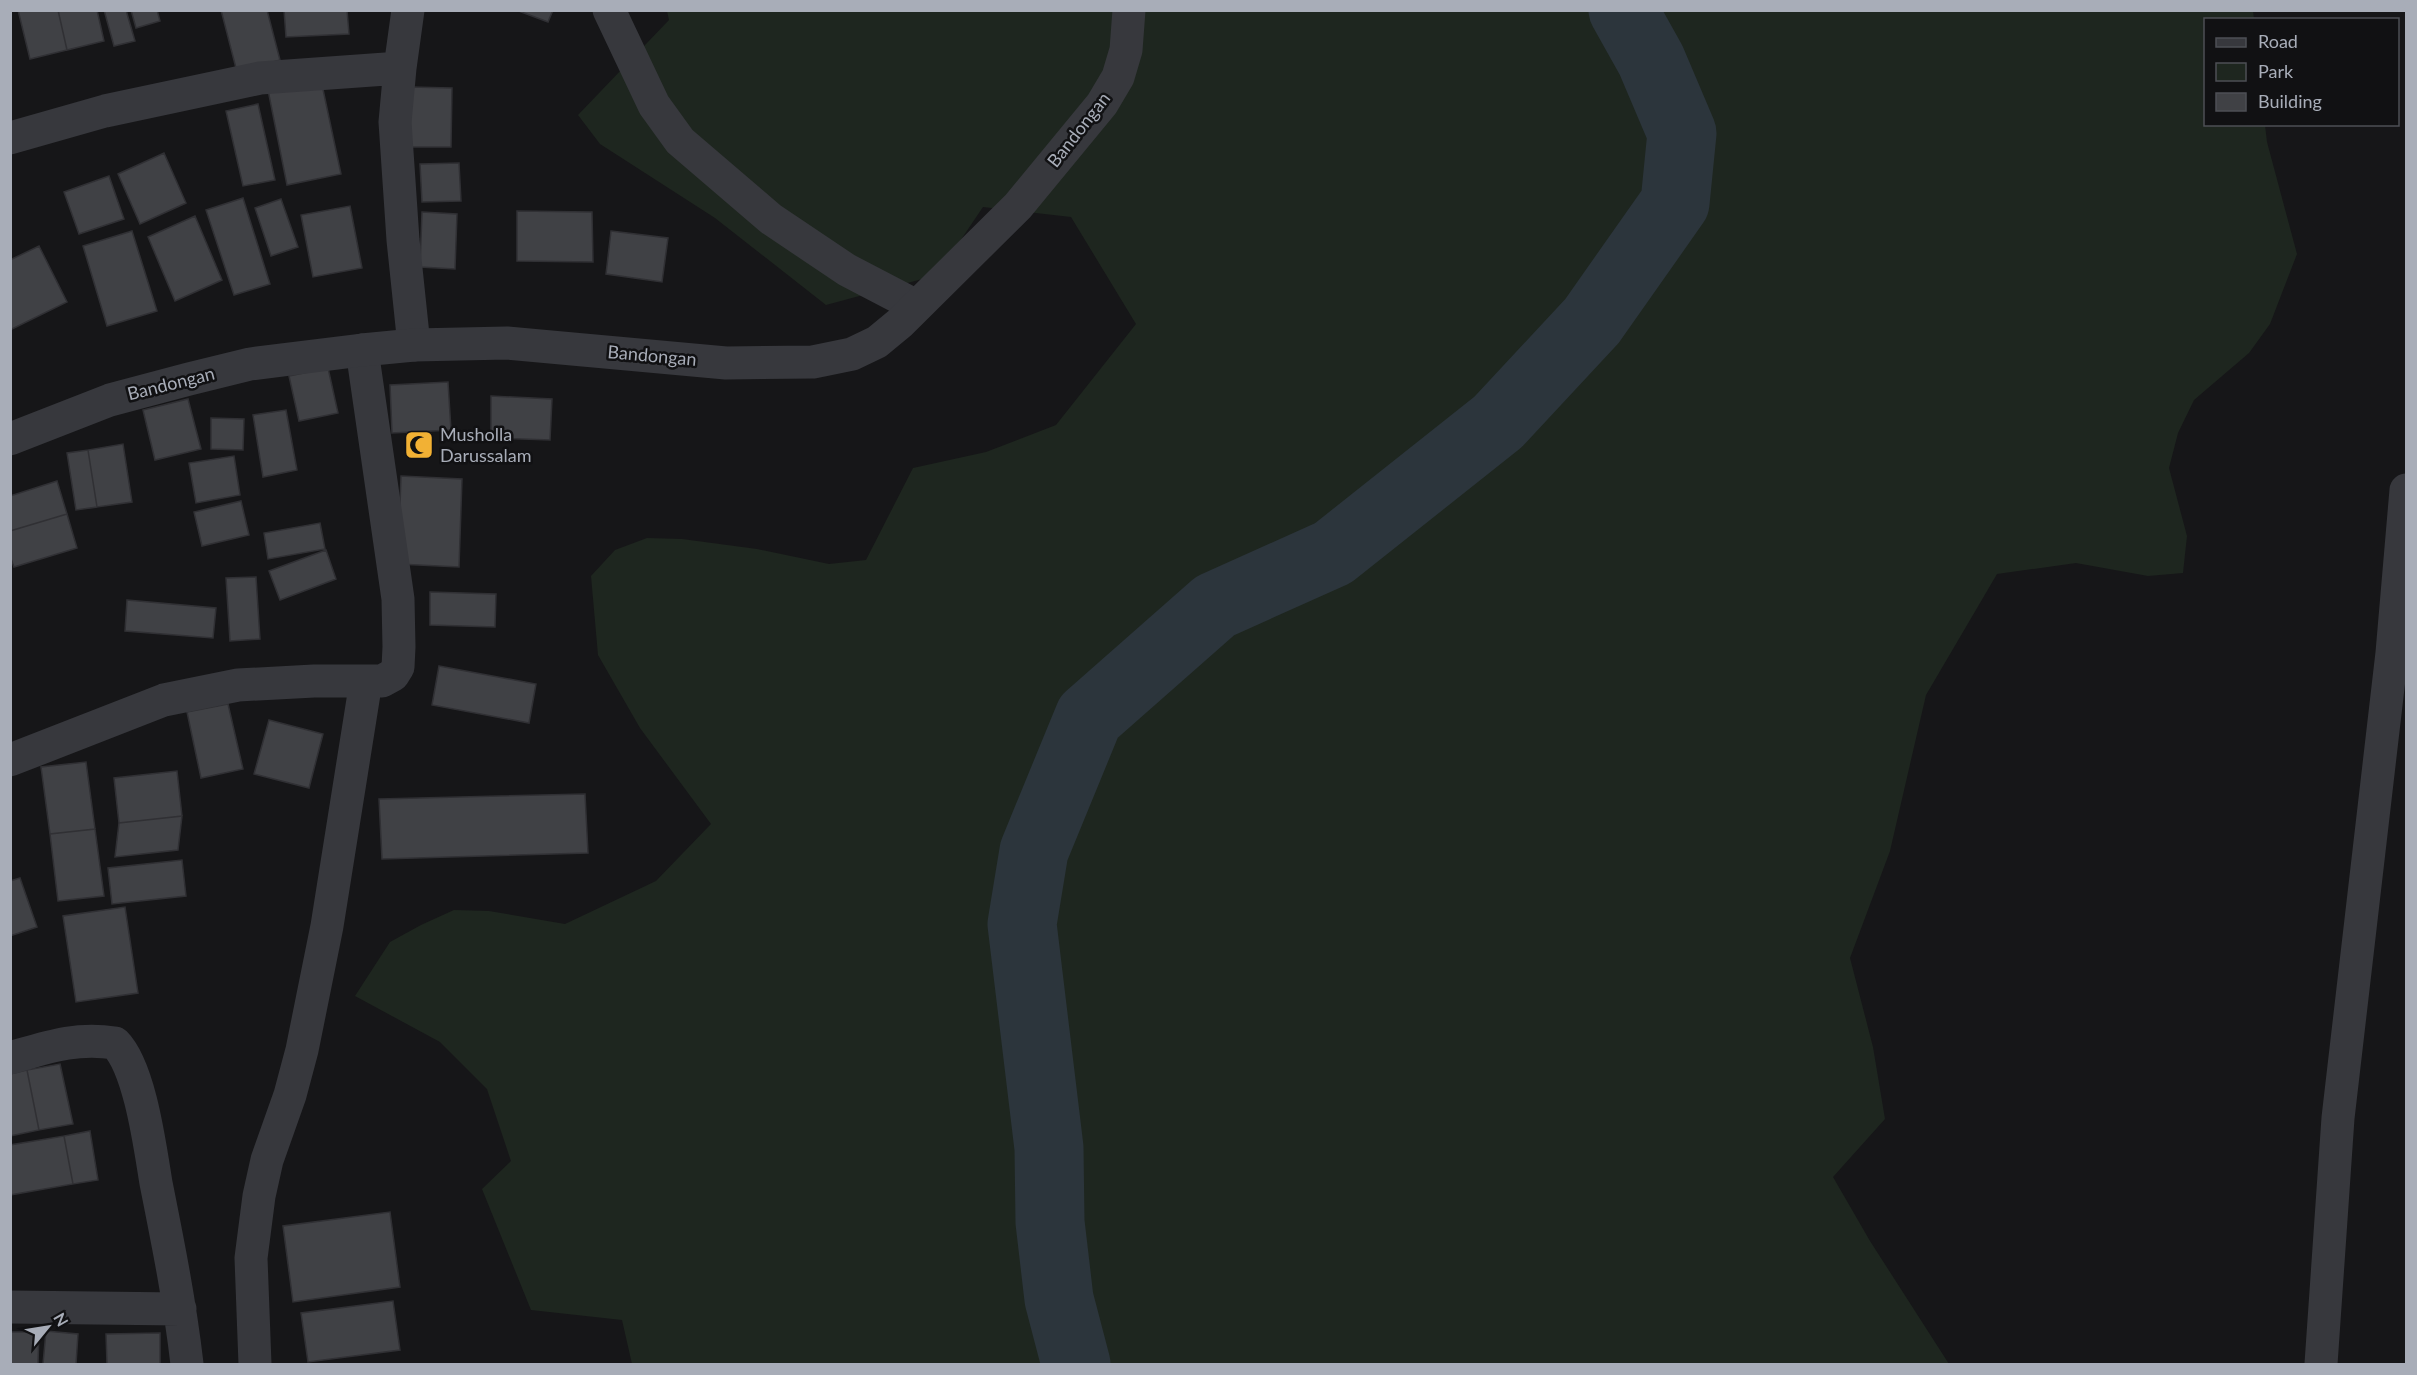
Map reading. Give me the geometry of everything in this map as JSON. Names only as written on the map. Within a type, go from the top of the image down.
[{"type":"street","points":[[408,10],[395,122],[403,240],[414,345]]},
{"type":"street","points":[[609,10],[654,105],[680,141],[771,219],[847,270],[916,306]]},
{"type":"street","name":"Bandongan","points":[[10,439],[110,400],[178,382],[250,364],[362,350],[414,345],[507,343],[726,363],[813,362],[852,354],[877,342],[1018,206],[1102,104],[1118,77],[1126,50],[1129,10]]},
{"type":"street","points":[[10,138],[105,111],[260,78],[400,68]]},
{"type":"street","points":[[10,760],[164,700],[238,685],[382,681],[393,675],[398,667],[398,599],[362,350]]},
{"type":"street","points":[[2322,1365],[2338,1118],[2392,653],[2406,490]]},
{"type":"street","points":[[255,1365],[251,1258],[259,1196],[267,1160],[290,1095],[304,1039],[327,926],[366,681]]},
{"type":"street","points":[[10,1058],[70,1041],[108,1042],[115,1043],[121,1048],[127,1059],[140,1104],[180,1309],[187,1365]]},
{"type":"street","points":[[10,1307],[180,1309]]},
{"type":"green space","points":[[667,11],[2253,11],[2254,18],[2204,18],[2204,126],[2265,126],[2267,142],[2297,254],[2270,324],[2249,353],[2194,400],[2178,433],[2169,468],[2187,536],[2183,573],[2148,576],[2076,563],[1997,574],[1926,695],[1890,851],[1850,958],[1873,1047],[1885,1119],[1833,1177],[1870,1241],[1949,1364],[632,1364],[622,1320],[531,1310],[482,1189],[511,1161],[487,1089],[440,1042],[355,996],[390,942],[421,925],[454,910],[489,911],[565,924],[656,881],[711,824],[640,728],[598,655],[591,576],[615,550],[647,538],[682,539],[757,549],[829,564],[866,560],[913,468],[986,452],[1056,425],[1136,324],[1071,217],[983,207],[937,275],[826,305],[715,218],[600,144],[578,115],[669,20]]},
{"type":"building","points":[[18,10],[58,10],[67,50],[30,59]]},
{"type":"building","points":[[58,10],[97,10],[104,41],[67,50]]},
{"type":"building","points":[[104,10],[126,10],[135,41],[114,46]]},
{"type":"building","points":[[131,10],[157,10],[160,21],[136,28]]},
{"type":"building","points":[[221,10],[267,10],[280,60],[237,72]]},
{"type":"building","points":[[284,10],[347,10],[349,34],[286,37]]},
{"type":"building","points":[[516,10],[553,10],[548,22]]},
{"type":"building","points":[[321,80],[341,174],[287,185],[268,90]]},
{"type":"building","points":[[411,87],[452,88],[451,147],[410,147]]},
{"type":"building","points":[[258,104],[275,180],[243,186],[226,111]]},
{"type":"building","points":[[164,153],[186,203],[140,224],[118,174]]},
{"type":"building","points":[[459,163],[461,201],[422,202],[420,164]]},
{"type":"building","points":[[109,176],[124,219],[79,234],[64,192]]},
{"type":"building","points":[[243,198],[270,284],[234,295],[206,210]]},
{"type":"building","points":[[281,199],[298,247],[271,256],[255,208]]},
{"type":"building","points":[[350,206],[362,268],[313,277],[301,215]]},
{"type":"building","points":[[517,211],[592,212],[593,262],[517,261]]},
{"type":"building","points":[[422,212],[457,214],[455,269],[420,267]]},
{"type":"building","points":[[195,216],[222,280],[175,301],[148,237]]},
{"type":"building","points":[[132,231],[157,311],[107,326],[83,246]]},
{"type":"building","points":[[611,231],[668,238],[662,282],[606,274]]},
{"type":"building","points":[[39,246],[67,302],[10,330],[10,260]]},
{"type":"building","points":[[328,368],[338,413],[299,421],[289,376]]},
{"type":"building","points":[[448,382],[451,430],[392,433],[390,385]]},
{"type":"building","points":[[491,396],[552,399],[550,440],[491,438]]},
{"type":"building","points":[[188,399],[201,449],[155,460],[143,410]]},
{"type":"building","points":[[286,410],[297,470],[263,477],[253,415]]},
{"type":"building","points":[[211,418],[244,419],[243,450],[211,449]]},
{"type":"building","points":[[123,444],[132,502],[97,507],[88,450]]},
{"type":"building","points":[[88,450],[97,507],[76,510],[67,453]]},
{"type":"building","points":[[234,456],[240,495],[196,503],[189,463]]},
{"type":"building","points":[[401,476],[462,479],[459,567],[398,564]]},
{"type":"building","points":[[57,481],[67,514],[10,531],[10,496]]},
{"type":"building","points":[[241,501],[249,535],[202,546],[194,512]]},
{"type":"building","points":[[67,514],[77,548],[14,567],[10,556],[10,531]]},
{"type":"building","points":[[320,523],[325,549],[268,559],[264,533]]},
{"type":"building","points":[[326,550],[336,579],[280,600],[269,571]]},
{"type":"building","points":[[256,577],[260,639],[230,641],[226,578]]},
{"type":"building","points":[[430,592],[496,594],[495,627],[430,625]]},
{"type":"building","points":[[127,600],[216,608],[213,638],[125,631]]},
{"type":"building","points":[[439,666],[536,684],[529,723],[432,705]]},
{"type":"building","points":[[228,704],[243,769],[201,778],[187,712]]},
{"type":"building","points":[[269,720],[323,734],[309,788],[254,774]]},
{"type":"building","points":[[86,762],[95,829],[50,834],[41,767]]},
{"type":"building","points":[[177,771],[182,816],[119,823],[114,778]]},
{"type":"building","points":[[585,794],[588,853],[382,859],[379,799]]},
{"type":"building","points":[[182,816],[178,850],[115,857],[119,823]]},
{"type":"building","points":[[95,829],[104,896],[58,901],[50,834]]},
{"type":"building","points":[[182,860],[186,896],[112,904],[108,868]]},
{"type":"building","points":[[20,878],[37,927],[10,936],[10,881]]},
{"type":"building","points":[[125,907],[138,993],[76,1002],[63,916]]},
{"type":"building","points":[[60,1064],[73,1124],[39,1130],[27,1070]]},
{"type":"building","points":[[27,1070],[39,1130],[10,1136],[10,1074]]},
{"type":"building","points":[[90,1131],[98,1180],[73,1184],[64,1136]]},
{"type":"building","points":[[64,1136],[73,1184],[10,1195],[10,1145]]},
{"type":"building","points":[[390,1212],[400,1287],[293,1302],[283,1226]]},
{"type":"building","points":[[393,1301],[400,1350],[308,1362],[301,1313]]},
{"type":"building","points":[[46,1331],[78,1334],[76,1364],[43,1364]]},
{"type":"building","points":[[10,1332],[39,1332],[38,1364],[10,1364]]},
{"type":"building","points":[[160,1333],[160,1364],[107,1364],[106,1334]]},
{"type":"waterway","points":[[1076,1364],[1059,1299],[1050,1222],[1049,1148],[1022,924],[1034,851],[1089,717],[1215,606],[1333,553],[1498,422],[1592,321],[1675,203],[1682,133],[1651,60],[1623,10]]},
{"type":"place","name":"Musholla Darussalam","points":[[419,445]]}]
